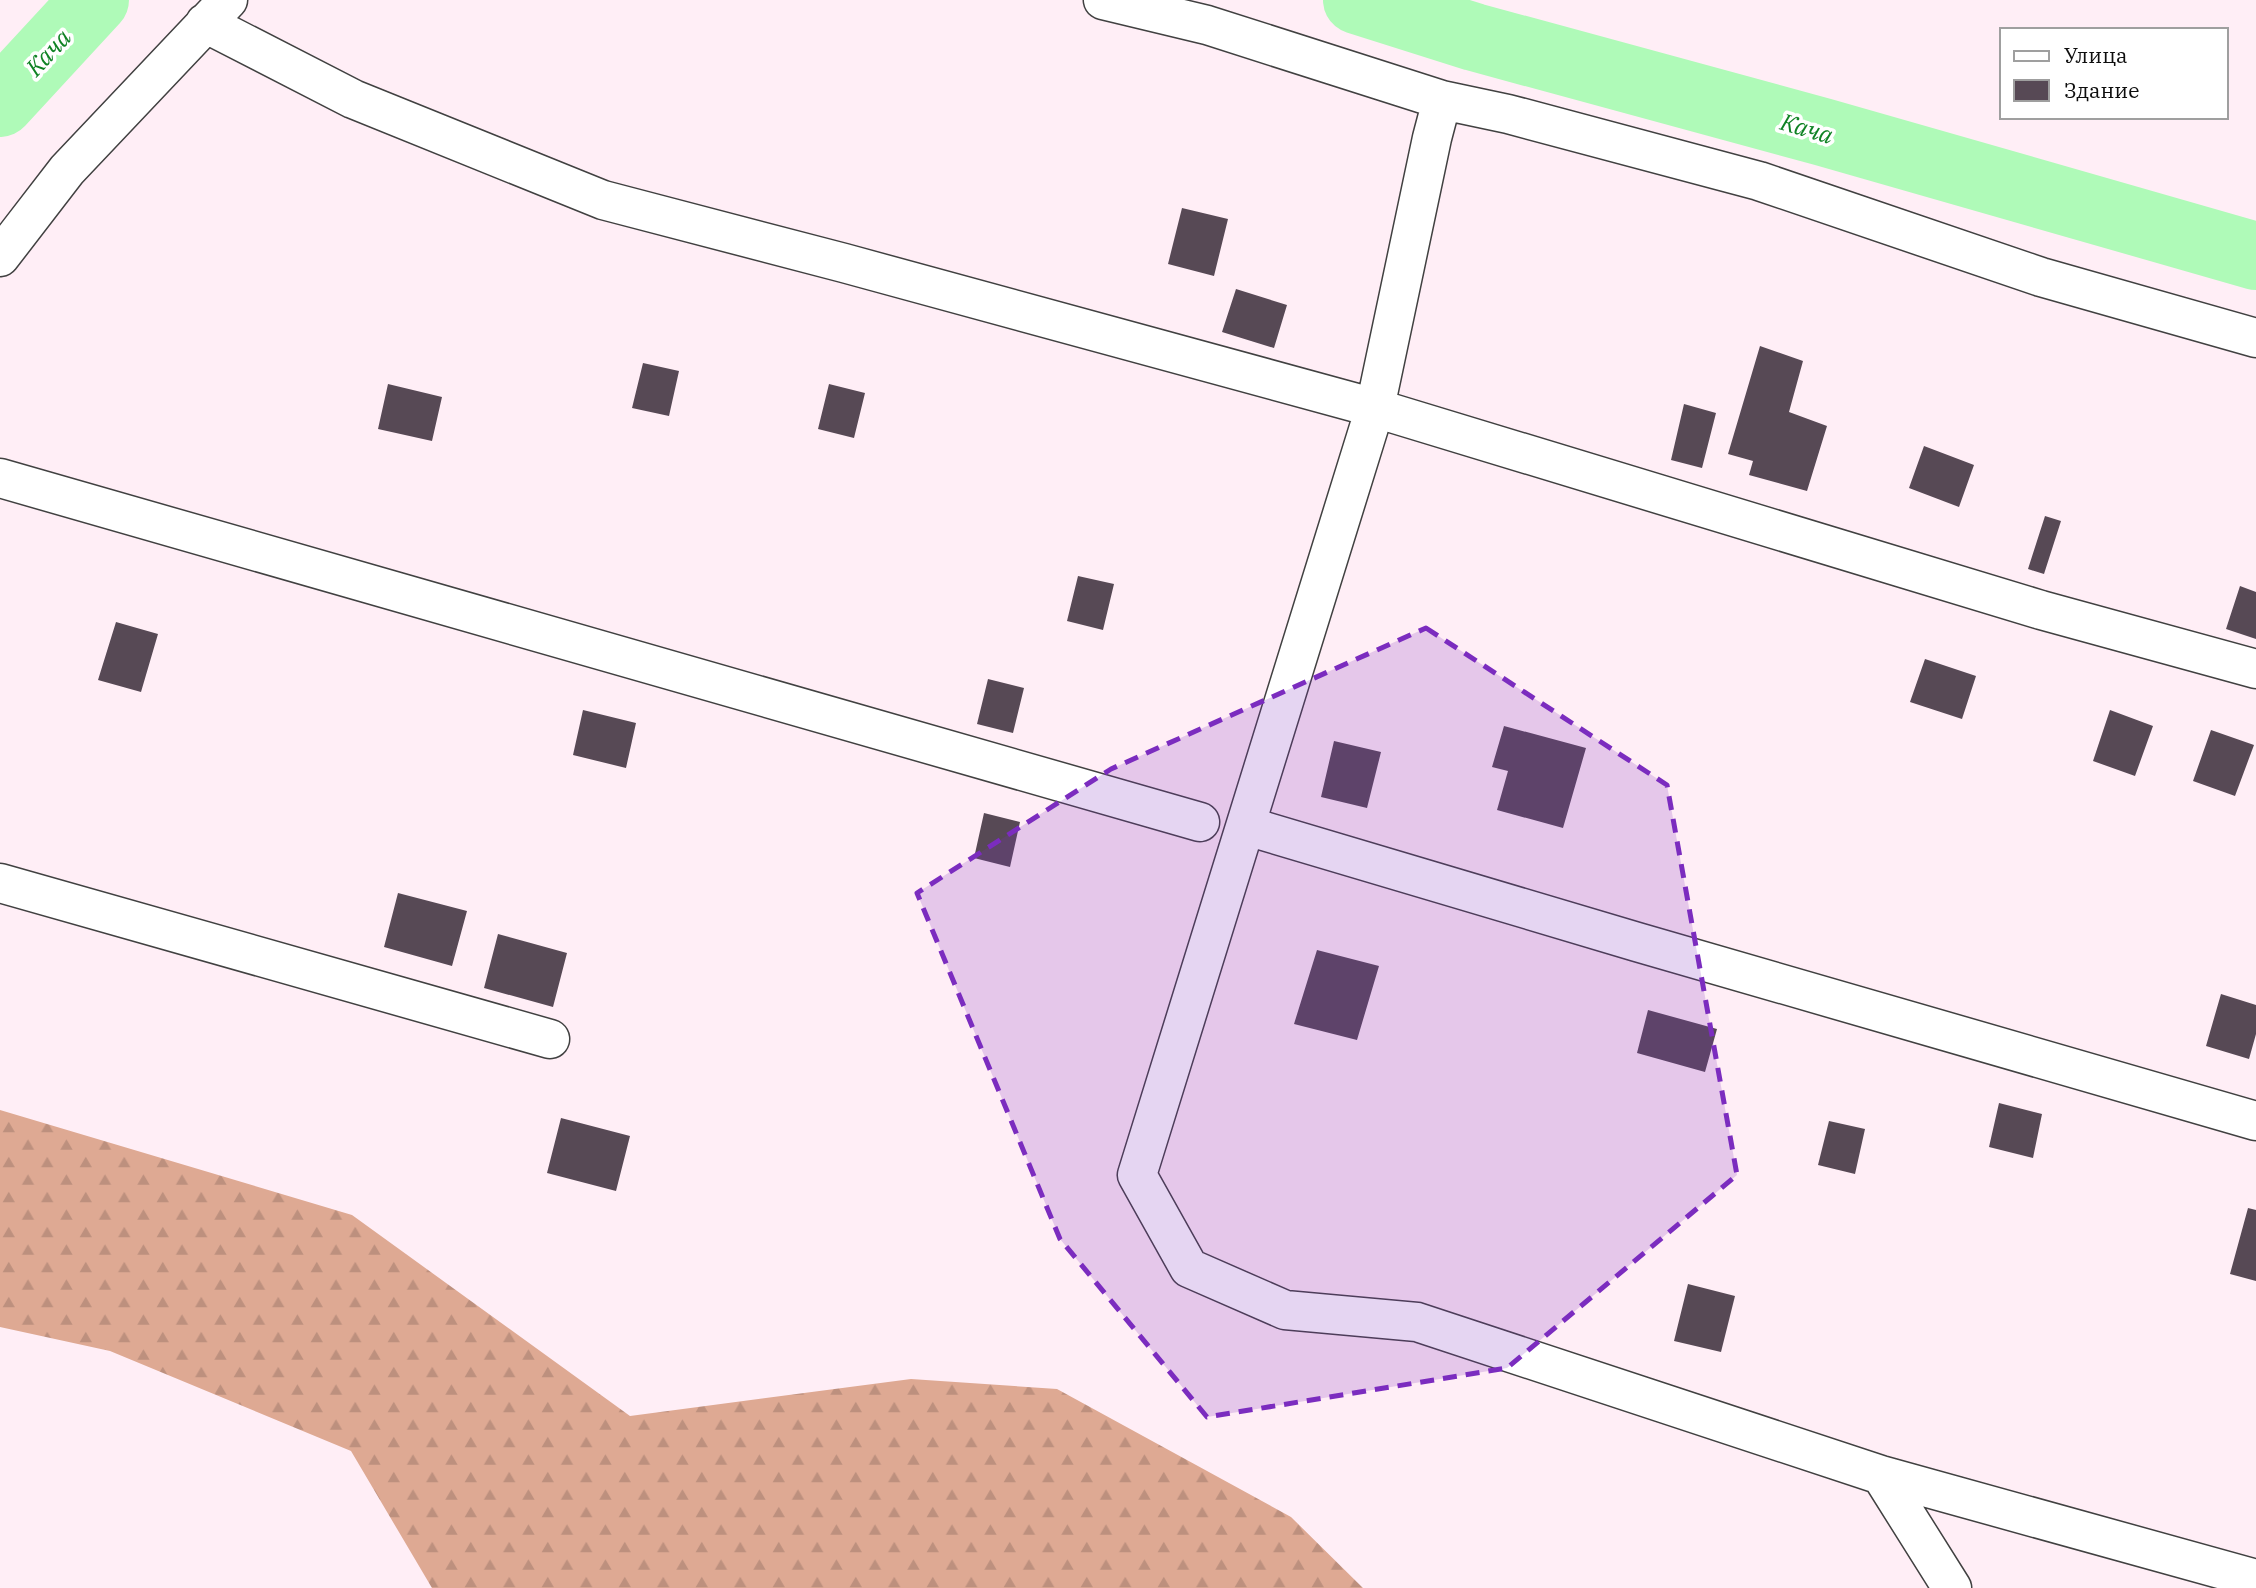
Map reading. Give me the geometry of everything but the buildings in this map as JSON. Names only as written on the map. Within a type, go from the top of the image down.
[{"type":"street","points":[[1103,0],[1207,25],[1442,100],[1508,114],[1759,181],[2041,277],[2256,338]]},
{"type":"street","points":[[0,257],[67,170],[216,11],[353,99],[603,200],[1376,408],[2041,610],[2256,669]]},
{"type":"street","points":[[1442,100],[1376,408],[1137,1175],[1189,1268],[1285,1311],[1417,1322],[1881,1475],[2256,1579]]},
{"type":"street","points":[[0,478],[1200,822]]},
{"type":"street","points":[[1247,826],[2256,1121]]},
{"type":"street","points":[[0,883],[550,1039]]},
{"type":"street","points":[[1881,1475],[1952,1588]]},
{"type":"highlighted area","points":[[1426,628],[1667,785],[1737,1175],[1507,1368],[1207,1417],[1060,1239],[917,893],[1111,769]]},
{"type":"green space","points":[[0,1110],[352,1215],[630,1416],[911,1379],[1057,1389],[1291,1517],[1363,1588],[432,1588],[351,1451],[110,1351],[0,1327]]},
{"type":"waterway","name":"Кача","points":[[0,103],[95,0]]},
{"type":"waterway","name":"Кача","points":[[1357,0],[1474,37],[1823,132],[2256,256]]}]
